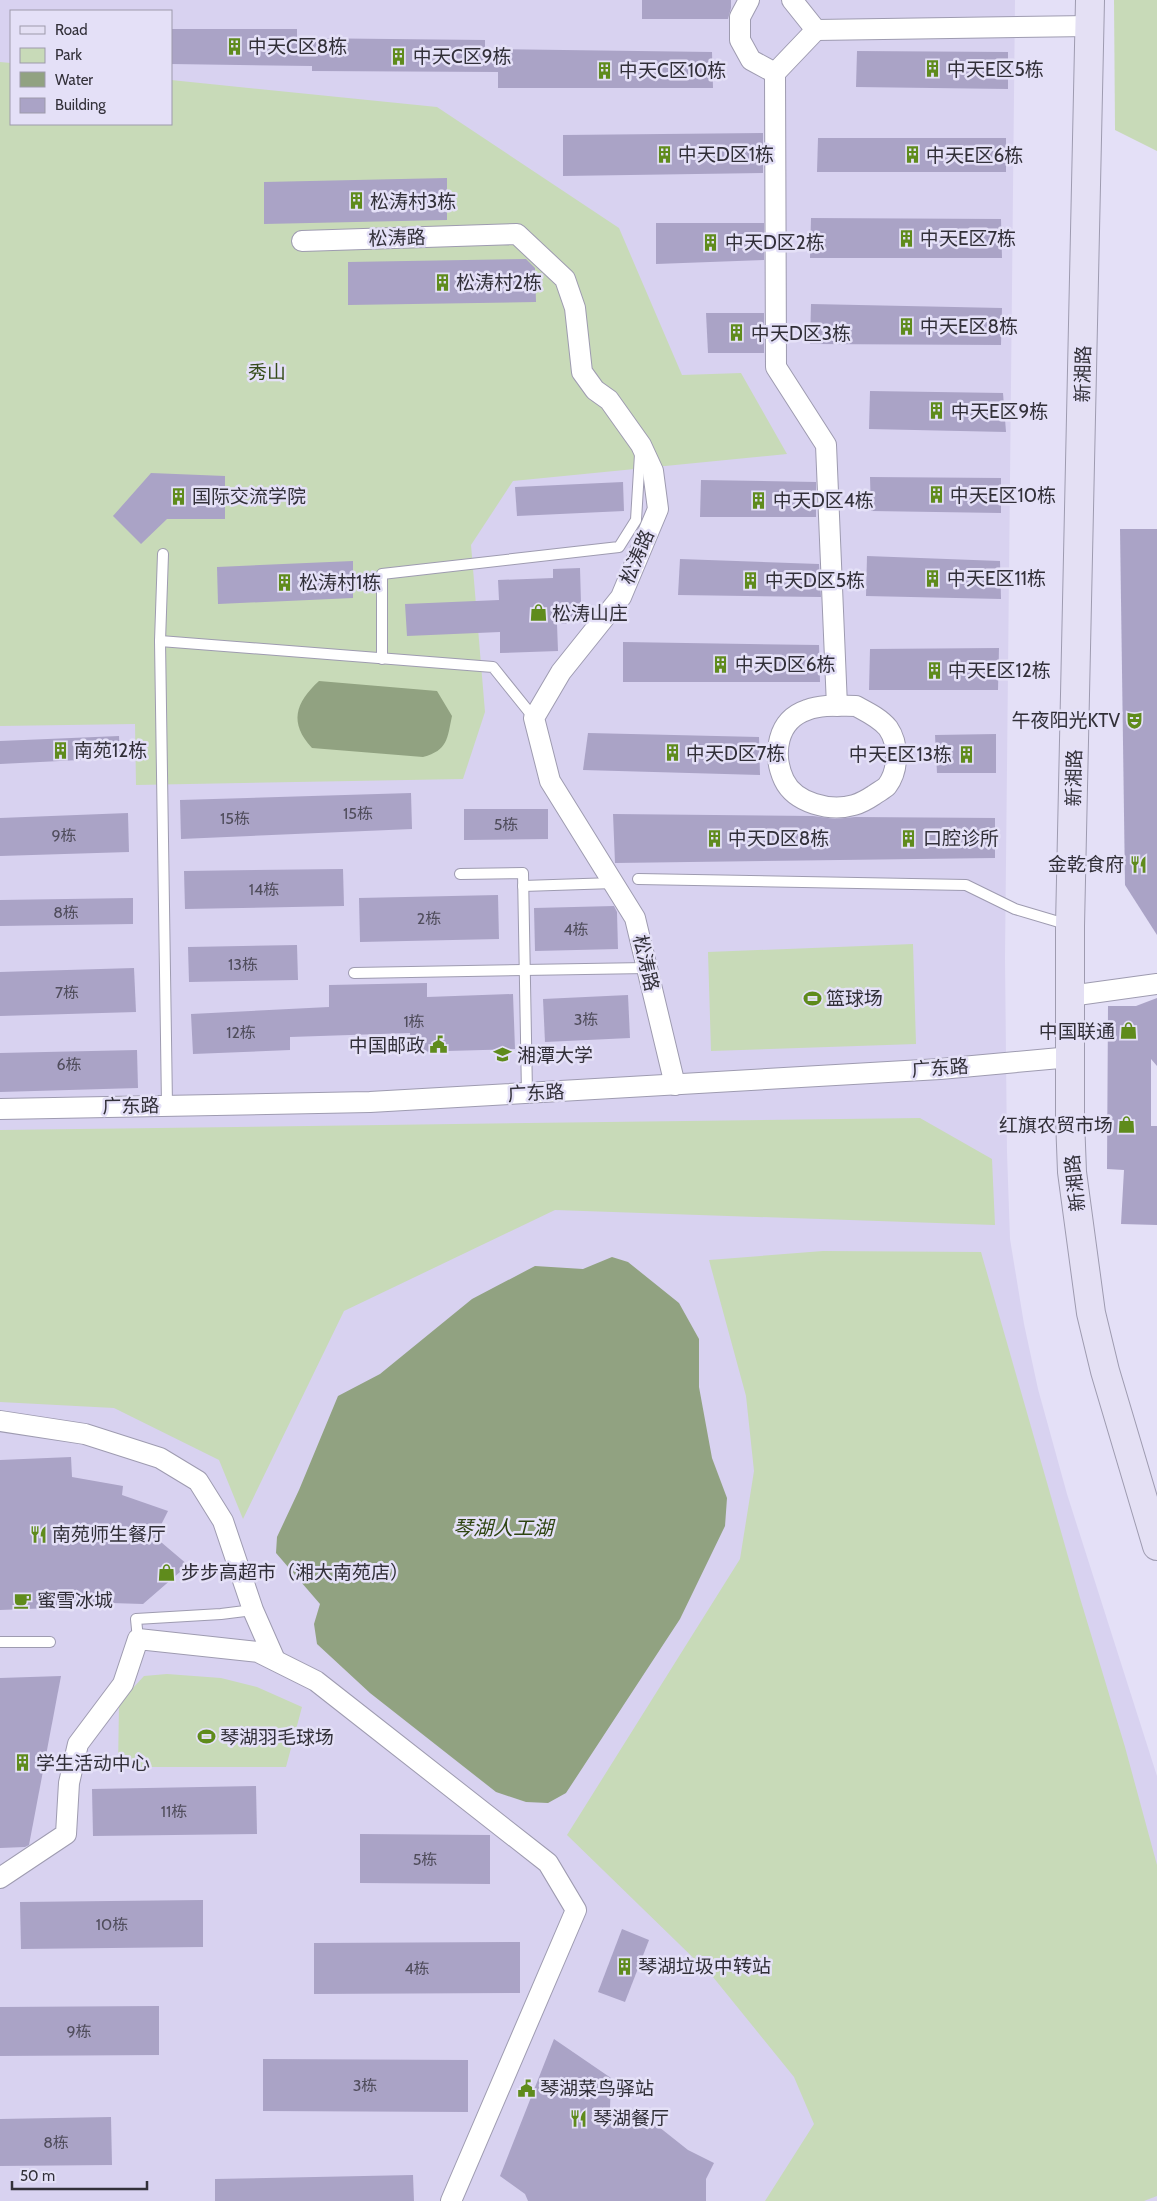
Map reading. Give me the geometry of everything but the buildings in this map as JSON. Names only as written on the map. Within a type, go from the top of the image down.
[{"type":"main road","name":"新湘路","points":[[1090,13],[1070,926],[1072,1172],[1091,1313],[1104,1371],[1157,1546]]},
{"type":"street","points":[[749,0],[740,17],[740,40],[751,60],[775,73]]},
{"type":"street","points":[[792,0],[816,30]]},
{"type":"street","points":[[836,706],[826,445],[776,367],[775,73],[816,30],[1090,13]]},
{"type":"street","name":"松涛路","points":[[302,241],[517,234],[564,279],[575,308],[582,372],[595,390],[609,400],[641,445],[653,470],[658,509],[621,597],[561,672],[534,718],[550,780],[635,918],[675,1085]]},
{"type":"street","points":[[836,706],[856,706],[873,715],[887,728],[896,747],[895,767],[886,786],[870,798],[853,806],[814,804],[798,797],[787,787],[779,770],[777,751],[781,732],[792,718],[805,710],[836,706]]},
{"type":"street","points":[[1070,996],[1157,984]]},
{"type":"street","name":"广东路","points":[[0,1109],[370,1102],[940,1069],[1071,1057]]},
{"type":"street","points":[[0,1421],[85,1434],[160,1458],[198,1481],[223,1521],[253,1610],[275,1660]]},
{"type":"street","points":[[0,1878],[66,1834],[68,1783],[78,1744],[123,1684],[138,1639],[258,1652],[316,1681],[548,1863],[576,1910],[451,2201]]},
{"type":"lane","points":[[382,659],[382,574],[619,548],[636,520],[641,445]]},
{"type":"lane","points":[[163,554],[160,641],[167,1105]]},
{"type":"lane","points":[[160,641],[493,667],[534,718]]},
{"type":"lane","points":[[460,874],[524,873],[528,1093]]},
{"type":"lane","points":[[638,879],[966,884],[1015,909],[1070,926]]},
{"type":"lane","points":[[524,886],[614,883]]},
{"type":"lane","points":[[354,973],[647,968]]},
{"type":"lane","points":[[138,1639],[136,1619],[221,1614],[253,1610]]},
{"type":"lane","points":[[0,1642],[50,1642]]},
{"type":"shaded area","name":"湘潭大学","points":[[0,0],[1015,0],[1005,958],[1010,1239],[1024,1324],[1038,1389],[1067,1494],[1157,1776],[1157,2201],[0,2201]]},
{"type":"green space","points":[[1114,0],[1157,0],[1157,151],[1115,130]]},
{"type":"green space","name":"秀山","points":[[0,62],[10,63],[10,125],[172,125],[172,80],[437,107],[619,228],[682,375],[741,373],[787,454],[513,481],[471,545],[485,712],[463,779],[136,785],[135,724],[0,726]]},
{"type":"green space","name":"篮球场","points":[[913,944],[916,1044],[711,1051],[708,952]]},
{"type":"green space","points":[[920,1118],[992,1159],[995,1225],[555,1210],[344,1311],[243,1519],[219,1460],[114,1408],[0,1402],[0,1130]]},
{"type":"green space","points":[[823,1251],[981,1252],[1080,1598],[1125,1747],[1157,1865],[1157,2196],[1144,2201],[765,2201],[814,2124],[794,2077],[713,1977],[567,1835],[740,1559],[754,1471],[746,1396],[709,1260]]},
{"type":"green space","name":"琴湖羽毛球场","points":[[167,1674],[221,1678],[257,1687],[302,1707],[286,1767],[118,1767],[119,1703],[144,1676]]},
{"type":"water","points":[[319,681],[437,691],[452,716],[445,742],[437,751],[423,757],[312,748],[300,730],[298,713],[305,697]]},
{"type":"water","name":"琴湖人工湖","points":[[612,1257],[628,1262],[679,1303],[699,1339],[699,1387],[712,1458],[727,1498],[725,1526],[680,1619],[566,1793],[548,1803],[526,1802],[496,1792],[370,1693],[317,1644],[314,1624],[320,1604],[276,1553],[277,1537],[299,1490],[338,1396],[380,1374],[472,1299],[535,1266],[583,1269]]},
{"type":"place","name":"中天C区8栋","points":[[234,46]]},
{"type":"place","name":"中天C区9栋","points":[[399,56]]},
{"type":"place","name":"中天E区5栋","points":[[933,69]]},
{"type":"place","name":"中天C区10栋","points":[[605,70]]},
{"type":"place","name":"中天D区1栋","points":[[664,154]]},
{"type":"place","name":"中天E区6栋","points":[[912,155]]},
{"type":"place","name":"松涛村3栋","points":[[356,201]]},
{"type":"place","name":"中天E区7栋","points":[[906,238]]},
{"type":"place","name":"中天D区2栋","points":[[711,242]]},
{"type":"place","name":"松涛村2栋","points":[[442,282]]},
{"type":"place","name":"中天E区8栋","points":[[906,326]]},
{"type":"place","name":"中天D区3栋","points":[[737,333]]},
{"type":"place","name":"中天E区9栋","points":[[937,411]]},
{"type":"place","name":"中天E区10栋","points":[[936,495]]},
{"type":"place","name":"国际交流学院","points":[[178,496]]},
{"type":"place","name":"中天D区4栋","points":[[759,500]]},
{"type":"place","name":"中天E区11栋","points":[[933,578]]},
{"type":"place","name":"中天D区5栋","points":[[751,580]]},
{"type":"place","name":"松涛村1栋","points":[[285,582]]},
{"type":"place","name":"松涛山庄","points":[[538,613]]},
{"type":"place","name":"中天D区6栋","points":[[721,664]]},
{"type":"place","name":"中天E区12栋","points":[[934,670]]},
{"type":"place","name":"午夜阳光KTV","points":[[1134,720]]},
{"type":"place","name":"南苑12栋","points":[[60,750]]},
{"type":"place","name":"中天D区7栋","points":[[672,753]]},
{"type":"place","name":"中天E区13栋","points":[[966,754]]},
{"type":"place","name":"中天D区8栋","points":[[714,838]]},
{"type":"place","name":"口腔诊所","points":[[909,838]]},
{"type":"place","name":"金乾食府","points":[[1138,864]]},
{"type":"place","name":"篮球场","points":[[812,998]]},
{"type":"place","name":"中国联通","points":[[1129,1031]]},
{"type":"place","name":"中国邮政","points":[[439,1045]]},
{"type":"place","name":"湘潭大学","points":[[503,1055]]},
{"type":"place","name":"红旗农贸市场","points":[[1127,1125]]},
{"type":"place","name":"南苑师生餐厅","points":[[38,1534]]},
{"type":"place","name":"步步高超市（湘大南苑店）","points":[[167,1572]]},
{"type":"place","name":"蜜雪冰城","points":[[23,1600]]},
{"type":"place","name":"琴湖羽毛球场","points":[[206,1737]]},
{"type":"place","name":"学生活动中心","points":[[22,1763]]},
{"type":"place","name":"琴湖垃圾中转站","points":[[624,1966]]},
{"type":"place","name":"琴湖菜鸟驿站","points":[[526,2088]]},
{"type":"place","name":"琴湖餐厅","points":[[579,2118]]}]
